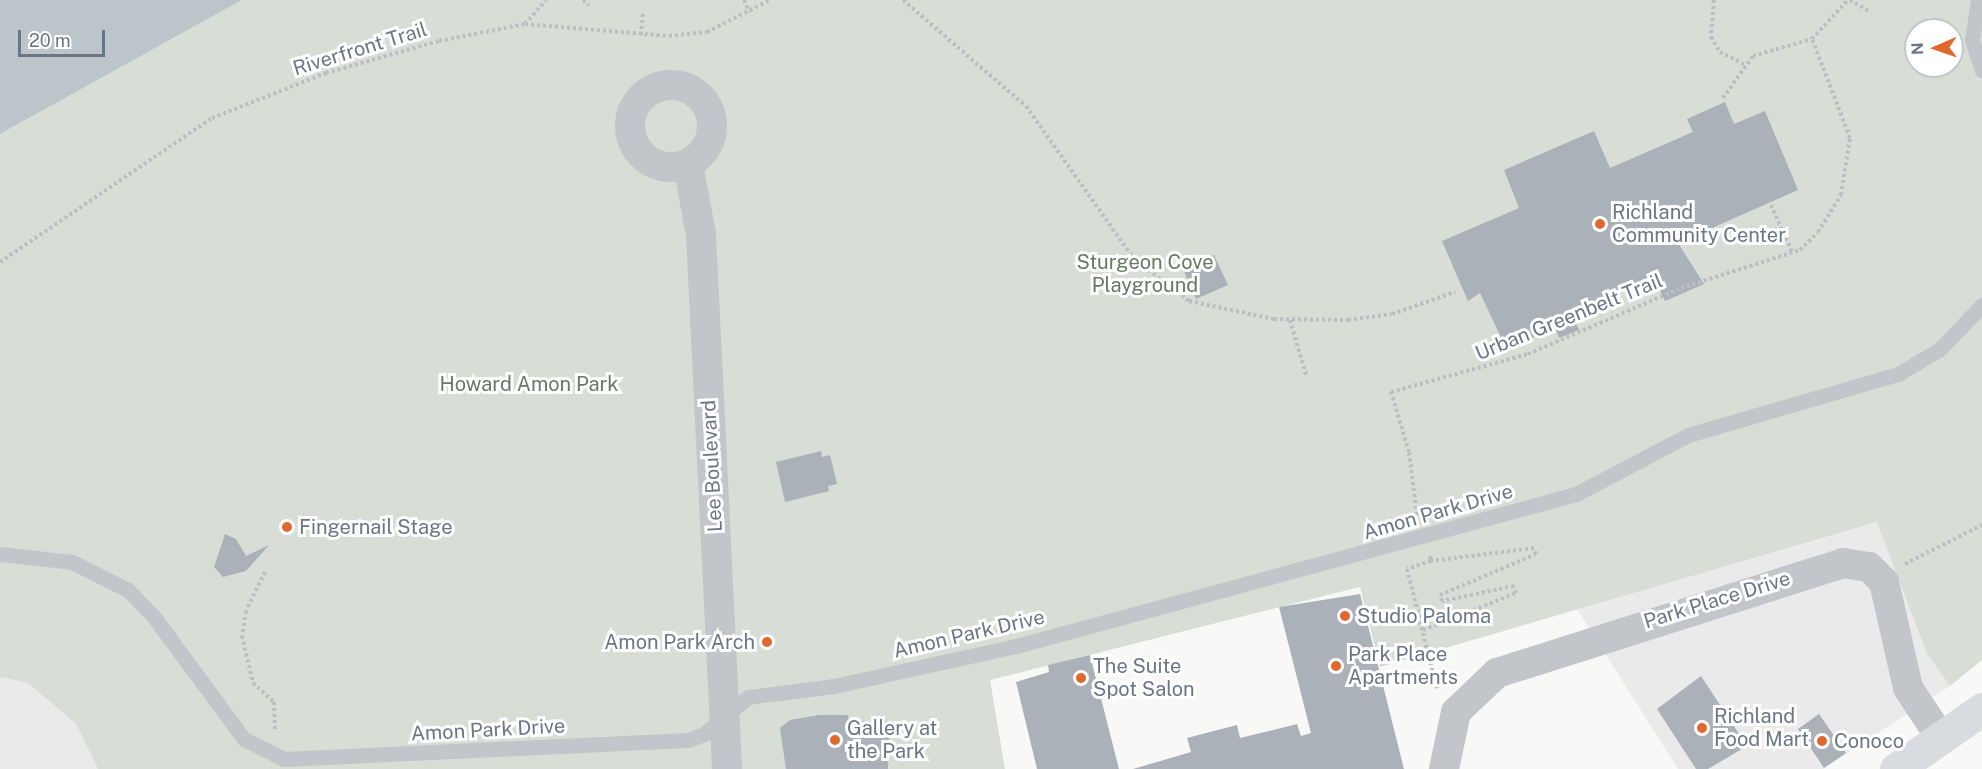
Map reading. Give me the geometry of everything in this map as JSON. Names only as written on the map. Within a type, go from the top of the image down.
[{"type":"main road","points":[[1896,769],[1982,709]]},
{"type":"street","name":"Lee Boulevard","points":[[688,164],[701,236],[727,769]]},
{"type":"street","name":"Park Place Drive","points":[[1444,769],[1448,734],[1470,694],[1525,659],[1834,565],[1858,563],[1882,579]]},
{"type":"street","points":[[1882,579],[1908,688],[1941,738]]},
{"type":"lane","points":[[1978,0],[1972,40],[1982,70]]},
{"type":"lane","name":"Amon Park Drive","points":[[0,554],[72,562],[128,590],[154,617],[244,739],[276,756],[321,760],[688,740],[748,697],[834,686],[1020,645],[1424,538],[1590,489],[1688,435],[1898,374],[1940,349],[1982,305]]},
{"type":"path","points":[[525,24],[546,0]]},
{"type":"path","points":[[583,0],[589,6]]},
{"type":"path","points":[[744,0],[749,12]]},
{"type":"path","name":"Riverfront Trail","points":[[0,262],[212,118],[365,61],[525,24],[641,35],[707,32],[770,0]]},
{"type":"path","points":[[903,0],[1026,106],[1134,259],[1150,274],[1212,310],[1290,320],[1375,317],[1455,292]]},
{"type":"path","points":[[1714,0],[1711,37],[1720,52],[1744,64]]},
{"type":"path","points":[[1723,98],[1744,64],[1767,49],[1812,39],[1849,0],[1868,11]]},
{"type":"path","points":[[641,35],[643,13]]},
{"type":"path","name":"Urban Greenbelt Trail","points":[[1431,561],[1392,392],[1528,354],[1681,288],[1792,252],[1832,213],[1850,154],[1850,138],[1812,39]]},
{"type":"path","points":[[1771,205],[1792,252]]},
{"type":"path","points":[[1290,320],[1306,378]]},
{"type":"path","points":[[1882,579],[1925,550],[1982,525]]},
{"type":"path","points":[[1423,630],[1516,592],[1514,586],[1442,601],[1440,594],[1536,554],[1534,548],[1431,561],[1407,569],[1423,630],[1437,699]]},
{"type":"path","points":[[265,572],[246,611],[242,636],[253,683],[274,702],[276,756]]},
{"type":"shaded area","points":[[0,0],[242,0],[0,134]]},
{"type":"shaded area","points":[[1878,522],[1927,654],[1950,686],[1823,769],[1678,769],[1577,609]]},
{"type":"shaded area","points":[[0,677],[28,683],[76,724],[98,769],[0,769]]},
{"type":"green space","name":"Howard Amon Park","points":[[242,0],[1982,0],[1982,660],[1950,686],[1927,654],[1877,522],[1380,667],[1360,587],[990,680],[1005,769],[98,769],[76,724],[28,683],[0,677],[0,134]]},
{"type":"building","name":"Richland Community Center","points":[[1725,102],[1734,124],[1765,111],[1798,190],[1678,243],[1704,284],[1665,301],[1653,275],[1571,312],[1579,330],[1559,338],[1555,327],[1507,350],[1480,293],[1468,301],[1442,241],[1519,208],[1504,170],[1594,131],[1610,168],[1693,132],[1687,119]]},
{"type":"building","points":[[1214,255],[1228,285],[1196,299],[1183,269]]},
{"type":"building","points":[[821,451],[822,457],[830,455],[837,484],[828,486],[829,491],[785,502],[776,462]]},
{"type":"building","points":[[225,534],[236,539],[246,556],[269,545],[246,571],[223,577],[214,567]]},
{"type":"building","name":"Park Place Apartments","points":[[1360,594],[1404,769],[1133,769],[1191,752],[1187,738],[1237,725],[1240,738],[1297,724],[1301,736],[1311,733],[1279,607]]},
{"type":"building","points":[[1090,655],[1119,769],[1037,769],[1016,682],[1049,672],[1048,665]]},
{"type":"building","name":"Richland Food Mart","points":[[1701,676],[1747,746],[1708,769],[1696,769],[1657,709]]},
{"type":"building","name":"Conoco","points":[[1819,714],[1846,753],[1824,768],[1798,729]]},
{"type":"building","name":"Gallery at the Park","points":[[819,715],[848,715],[851,736],[858,736],[858,721],[890,721],[888,769],[786,769],[780,728],[790,720]]},
{"type":"place","name":"Richland Community Center","points":[[1600,224]]},
{"type":"place","name":"Fingernail Stage","points":[[287,527]]},
{"type":"place","name":"Studio Paloma","points":[[1345,616]]},
{"type":"place","name":"Amon Park Arch","points":[[767,642]]},
{"type":"place","name":"Park Place Apartments","points":[[1336,666]]},
{"type":"place","name":"The Suite Spot Salon","points":[[1081,678]]},
{"type":"place","name":"Richland Food Mart","points":[[1702,728]]},
{"type":"place","name":"Gallery at the Park","points":[[835,740]]},
{"type":"place","name":"Conoco","points":[[1822,741]]},
{"type":"park label","name":"Sturgeon Cove Playground","points":[[1145,274]]}]
